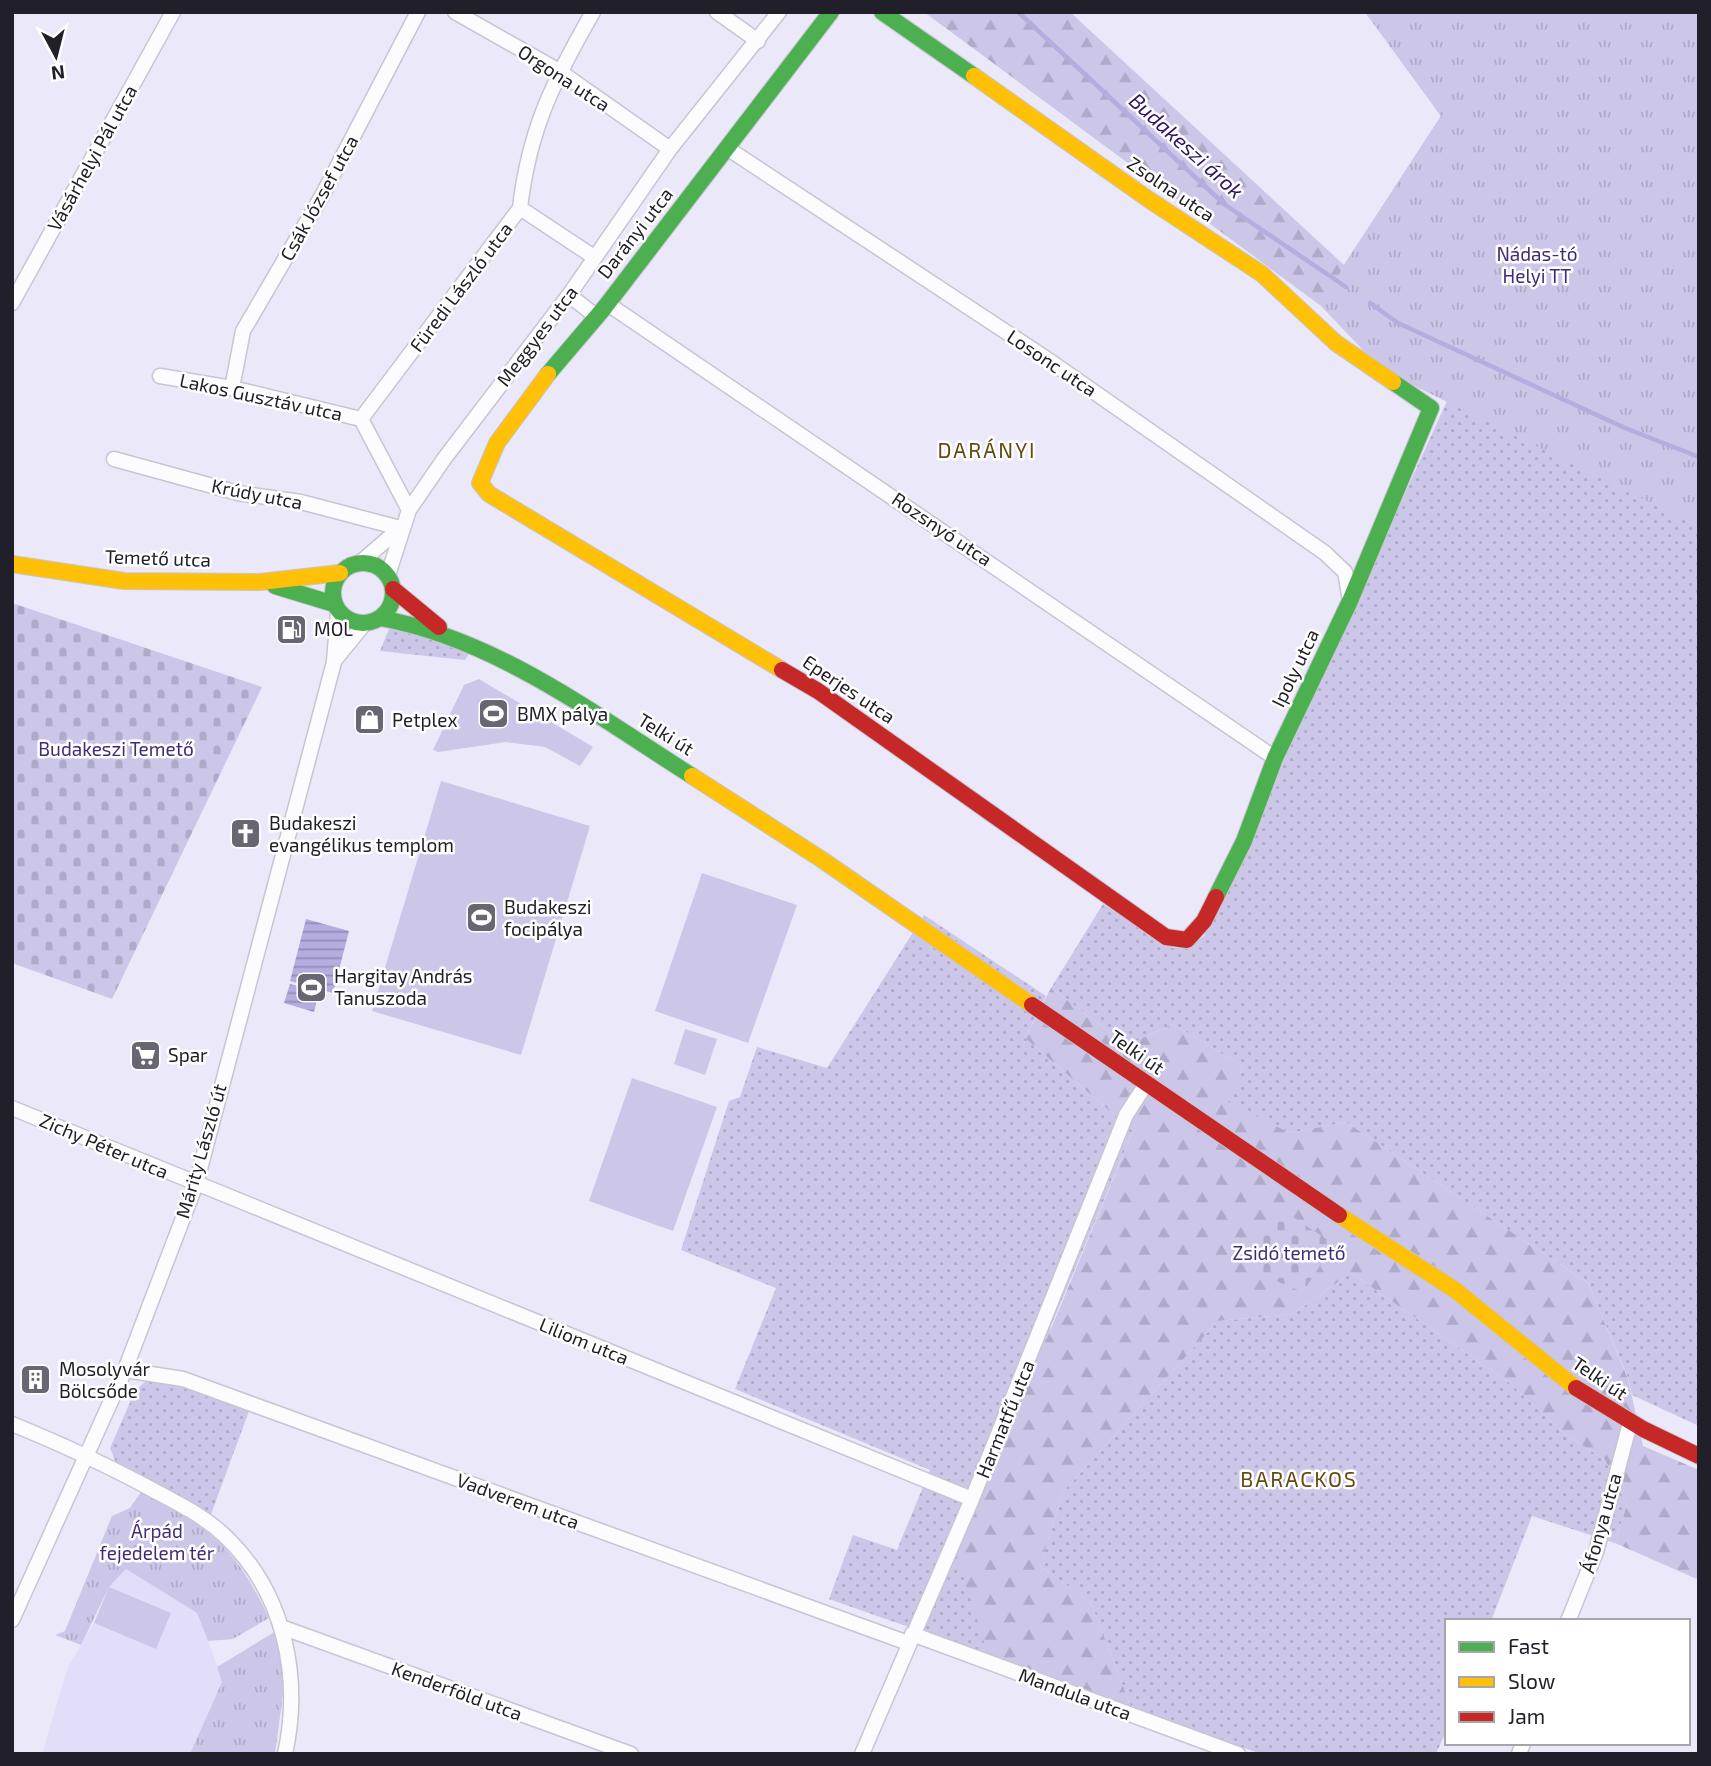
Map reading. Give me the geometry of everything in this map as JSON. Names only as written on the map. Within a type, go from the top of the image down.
[{"type":"street","name":"Vásárhelyi Pál utca","points":[[12,303],[173,12]]},
{"type":"street","name":"Csák József utca","points":[[232,388],[243,331],[323,194],[418,12]]},
{"type":"street","name":"Orgona utca","points":[[455,12],[559,71],[670,149]]},
{"type":"street","name":"Füredi László utca","points":[[361,419],[520,208],[524,174],[537,121],[559,71],[593,12]]},
{"type":"street","points":[[717,12],[758,41]]},
{"type":"street","name":"Meggyes utca","points":[[390,582],[400,528],[408,510],[569,295],[670,149],[779,12]]},
{"type":"street","name":"Darányi utca","points":[[480,483],[481,470],[509,426],[602,310],[831,12]]},
{"type":"street","name":"Zsolna utca","points":[[882,12],[1262,274],[1336,344],[1431,408]]},
{"type":"street","name":"Losonc utca","points":[[727,148],[1044,357],[1325,552],[1345,572],[1350,601]]},
{"type":"street","points":[[520,208],[594,257]]},
{"type":"street","name":"Rozsnyó utca","points":[[569,295],[602,310],[930,520],[1275,758]]},
{"type":"street","name":"Lakos Gusztáv utca","points":[[160,376],[232,388],[361,419]]},
{"type":"street","name":"Ipoly utca","points":[[1187,940],[1204,921],[1244,841],[1275,758],[1350,601],[1431,408]]},
{"type":"street","points":[[361,419],[408,510]]},
{"type":"street","name":"Krúdy utca","points":[[114,459],[238,493],[301,502],[400,528]]},
{"type":"street","name":"Eperjes utca","points":[[480,483],[489,494],[818,691],[1167,937],[1187,940]]},
{"type":"street","name":"Meggyes utca","points":[[361,562],[400,528]]},
{"type":"street","points":[[361,562],[376,565],[390,582],[451,636],[402,620],[349,620],[336,607],[333,585],[340,573],[361,562]]},
{"type":"street","name":"Temető utca","points":[[12,564],[124,581],[260,582],[340,573]]},
{"type":"street","name":"Temető utca","points":[[260,582],[336,607]]},
{"type":"street","points":[[372,620],[389,608],[390,582]]},
{"type":"street","name":"Márity László út","points":[[12,1620],[125,1370],[196,1184],[334,662],[336,607]]},
{"type":"street","name":"Márity László út","points":[[334,662],[372,620]]},
{"type":"street","name":"Telki út","points":[[451,636],[547,686],[704,782],[838,870],[1296,1187],[1458,1291],[1554,1371],[1630,1423],[1699,1456]]},
{"type":"street","name":"Harmatfű utca","points":[[862,1754],[972,1499],[1126,1115],[1146,1084]]},
{"type":"street","name":"Zichy Péter utca","points":[[12,1108],[196,1184]]},
{"type":"street","name":"Liliom utca","points":[[196,1184],[972,1499]]},
{"type":"street","name":"Vadverem utca","points":[[125,1370],[183,1379],[910,1638]]},
{"type":"street","name":"Áfonya utca","points":[[1569,1619],[1596,1552],[1630,1423]]},
{"type":"street","points":[[12,1424],[88,1455],[186,1507],[225,1536],[249,1565],[284,1628],[291,1678],[290,1729],[285,1754]]},
{"type":"street","name":"Kenderföld utca","points":[[284,1628],[631,1754]]},
{"type":"street","name":"Mandula utca","points":[[910,1638],[1238,1754]]},
{"type":"shaded area","points":[[306,919],[349,931],[333,993],[290,981]]},
{"type":"shaded area","points":[[290,984],[319,992],[314,1012],[284,1003]]},
{"type":"shaded area","points":[[126,1569],[197,1613],[211,1648],[222,1682],[190,1754],[42,1754],[68,1667],[94,1623],[109,1587]]},
{"type":"green space","name":"Nádas-tó Helyi TT","points":[[924,12],[1070,12],[1344,265],[1441,116],[1365,12],[1699,12],[1699,527],[1381,369],[1321,306]]},
{"type":"green space","name":"Nádas-tó Helyi TT","points":[[1365,12],[1699,12],[1699,527],[1381,369],[1322,306],[1344,265],[1441,116]]},
{"type":"green space","points":[[1447,401],[1699,527],[1699,1426],[1632,1395],[1628,1378],[1588,1283],[1346,1122],[1290,1133],[1227,1102],[1244,1067],[1173,1024],[1127,1045],[1051,988],[1103,904],[1173,948],[1189,947],[1204,936]]},
{"type":"green space","name":"Budakeszi Temető","points":[[12,603],[262,687],[112,999],[12,963]]},
{"type":"green space","points":[[389,629],[417,631],[470,652],[465,660],[380,651]]},
{"type":"green space","name":"BMX pálya","points":[[479,679],[593,747],[580,766],[545,747],[506,742],[438,752],[433,750],[464,685]]},
{"type":"green space","name":"Budakeszi focipálya","points":[[441,781],[590,826],[521,1055],[372,1011]]},
{"type":"green space","points":[[702,873],[797,905],[748,1043],[655,1011]]},
{"type":"green space","points":[[924,915],[1046,996],[1025,1038],[1133,1131],[1051,1326],[988,1655],[829,1599],[853,1535],[897,1550],[930,1470],[735,1389],[776,1288],[681,1250],[729,1101],[740,1097],[757,1047],[827,1068]]},
{"type":"green space","points":[[1051,988],[1127,1045],[1173,1024],[1244,1067],[1228,1102],[1290,1133],[1346,1122],[1588,1283],[1628,1379],[1643,1446],[1699,1470],[1699,1580],[1615,1543],[1627,1505],[1605,1460],[1565,1434],[1511,1384],[1351,1273],[1293,1314],[1218,1321],[1063,1492],[1040,1566],[1091,1603],[1131,1707],[988,1655],[957,1556],[1133,1131],[1025,1038]]},
{"type":"green space","points":[[685,1029],[717,1039],[705,1075],[674,1064]]},
{"type":"green space","points":[[632,1078],[717,1107],[673,1231],[589,1201]]},
{"type":"green space","name":"Zsidó temető","points":[[1276,1206],[1334,1244],[1303,1292],[1246,1269]]},
{"type":"green space","points":[[1351,1273],[1511,1384],[1565,1434],[1605,1460],[1627,1505],[1615,1543],[1532,1516],[1492,1619],[1445,1619],[1445,1734],[1436,1754],[1261,1754],[1131,1707],[1091,1603],[1040,1566],[1063,1492],[1218,1321],[1293,1314]]},
{"type":"green space","points":[[148,1379],[158,1379],[249,1411],[210,1517],[116,1463],[110,1448],[135,1391]]},
{"type":"green space","name":"Árpád fejedelem tér","points":[[143,1489],[186,1515],[218,1542],[245,1574],[269,1618],[233,1639],[208,1641],[197,1613],[126,1569],[109,1587],[81,1645],[55,1635],[65,1631],[112,1516],[130,1508]]},
{"type":"green space","points":[[109,1587],[171,1613],[156,1649],[94,1623]]},
{"type":"green space","points":[[276,1631],[285,1679],[275,1754],[190,1754],[222,1682],[217,1667]]},
{"type":"waterway","name":"Budakeszi árok","points":[[1018,12],[1224,204],[1346,287]]},
{"type":"waterway","name":"Budakeszi árok","points":[[1370,303],[1398,323],[1625,428],[1699,457]]},
{"type":"traffic: fast","points":[[548,374],[605,307],[831,12]]},
{"type":"traffic: fast","points":[[882,12],[974,76]]},
{"type":"traffic: fast","points":[[1216,897],[1244,841],[1275,758],[1350,601],[1431,408],[1393,382]]},
{"type":"traffic: fast","points":[[363,563],[380,568],[388,576],[393,593],[388,610],[380,618],[363,623],[346,618],[338,610],[333,593],[338,576],[346,568],[363,563]]},
{"type":"traffic: fast","points":[[275,586],[334,604]]},
{"type":"traffic: fast","points":[[380,618],[423,628],[504,661],[581,704],[692,776]]},
{"type":"traffic: slow","points":[[974,76],[1148,199],[1262,274],[1336,343],[1393,382]]},
{"type":"traffic: slow","points":[[548,374],[497,443],[480,483],[489,494],[782,670]]},
{"type":"traffic: slow","points":[[12,564],[124,581],[260,582],[340,573]]},
{"type":"traffic: slow","points":[[692,776],[821,859],[1032,1005]]},
{"type":"traffic: slow","points":[[1339,1215],[1455,1290],[1576,1388]]},
{"type":"traffic: jam","points":[[393,589],[439,627]]},
{"type":"traffic: jam","points":[[782,670],[818,691],[1166,937],[1187,940],[1204,921],[1216,897]]},
{"type":"traffic: jam","points":[[1032,1005],[1339,1215]]},
{"type":"traffic: jam","points":[[1576,1388],[1643,1429],[1699,1456]]},
{"type":"place","name":"MOL","points":[[291,629]]},
{"type":"place","name":"BMX pálya","points":[[494,714]]},
{"type":"place","name":"Petplex","points":[[369,720]]},
{"type":"place","name":"Budakeszi evangélikus templom","points":[[246,834]]},
{"type":"place","name":"Budakeszi focipálya","points":[[481,918]]},
{"type":"place","name":"Hargitay András Tanuszoda","points":[[311,987]]},
{"type":"place","name":"Spar","points":[[145,1055]]},
{"type":"place","name":"Mosolyvár Bölcsőde","points":[[36,1380]]},
{"type":"district","name":"DARÁNYI","points":[[987,451]]},
{"type":"district","name":"BARACKOS","points":[[1299,1480]]}]
